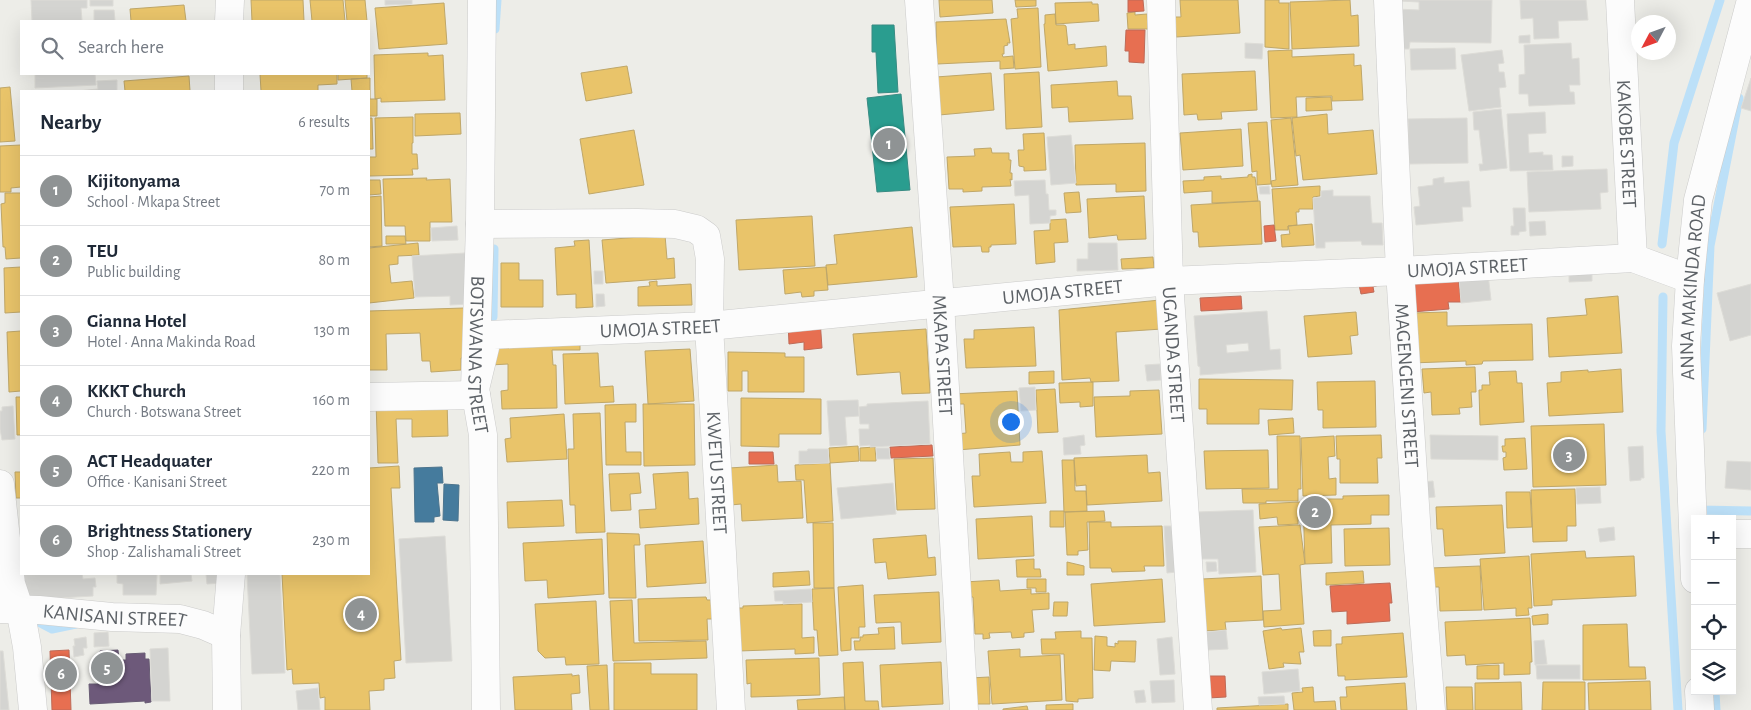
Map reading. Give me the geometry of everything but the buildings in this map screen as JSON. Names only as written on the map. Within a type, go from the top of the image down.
[{"type":"street","points":[[229,20],[230,0]]},
{"type":"street","name":"BOTSWANA STREET","points":[[482,0],[476,392],[483,436],[486,710]]},
{"type":"street","name":"MKAPA STREET","points":[[919,0],[940,304],[964,710]]},
{"type":"street","name":"UGANDA STREET","points":[[1161,0],[1169,281],[1198,710]]},
{"type":"street","name":"MAGENGENI STREET","points":[[1388,0],[1400,271],[1417,536],[1431,710]]},
{"type":"street","name":"KAKOBE STREET","points":[[1620,0],[1633,258]]},
{"type":"street","name":"ANNA MAKINDA ROAD","points":[[1693,515],[1686,346],[1690,279],[1698,200],[1750,0]]},
{"type":"street","points":[[229,75],[229,90]]},
{"type":"street","name":"KWETU STREET","points":[[480,224],[675,224],[696,229],[706,236],[710,259],[709,326],[731,710]]},
{"type":"street","name":"UMOJA STREET","points":[[476,392],[488,335],[709,326],[1169,281],[1633,258],[1690,279]]},
{"type":"street","points":[[370,397],[476,392]]},
{"type":"street","points":[[0,484],[11,584],[9,609],[21,614],[27,647],[33,710]]},
{"type":"street","points":[[1736,534],[1751,534]]},
{"type":"street","points":[[227,710],[226,635],[231,575]]},
{"type":"street","name":"KANISANI STREET","points":[[9,609],[180,619],[203,624],[226,635]]},
{"type":"street","points":[[1699,695],[1700,710]]},
{"type":"waterway","points":[[495,29],[497,0]]},
{"type":"waterway","points":[[1662,244],[1674,143],[1720,0]]},
{"type":"waterway","points":[[1702,429],[1710,246],[1739,98]]},
{"type":"waterway","points":[[493,317],[494,249]]},
{"type":"waterway","points":[[1663,297],[1661,431],[1678,710]]},
{"type":"waterway","points":[[1699,507],[1699,510],[1751,511]]},
{"type":"waterway","points":[[33,619],[52,629],[76,624]]},
{"type":"waterway","points":[[1715,695],[1716,710]]},
{"type":"place","name":"Kijitonyama","points":[[889,144]]},
{"type":"place","name":"Gianna Hotel","points":[[1569,455]]},
{"type":"place","name":"TEU","points":[[1315,512]]},
{"type":"place","name":"KKKT Church","points":[[361,614]]},
{"type":"place","name":"ACT Headquater","points":[[107,668]]},
{"type":"place","name":"Brightness Stationery","points":[[61,674]]}]
